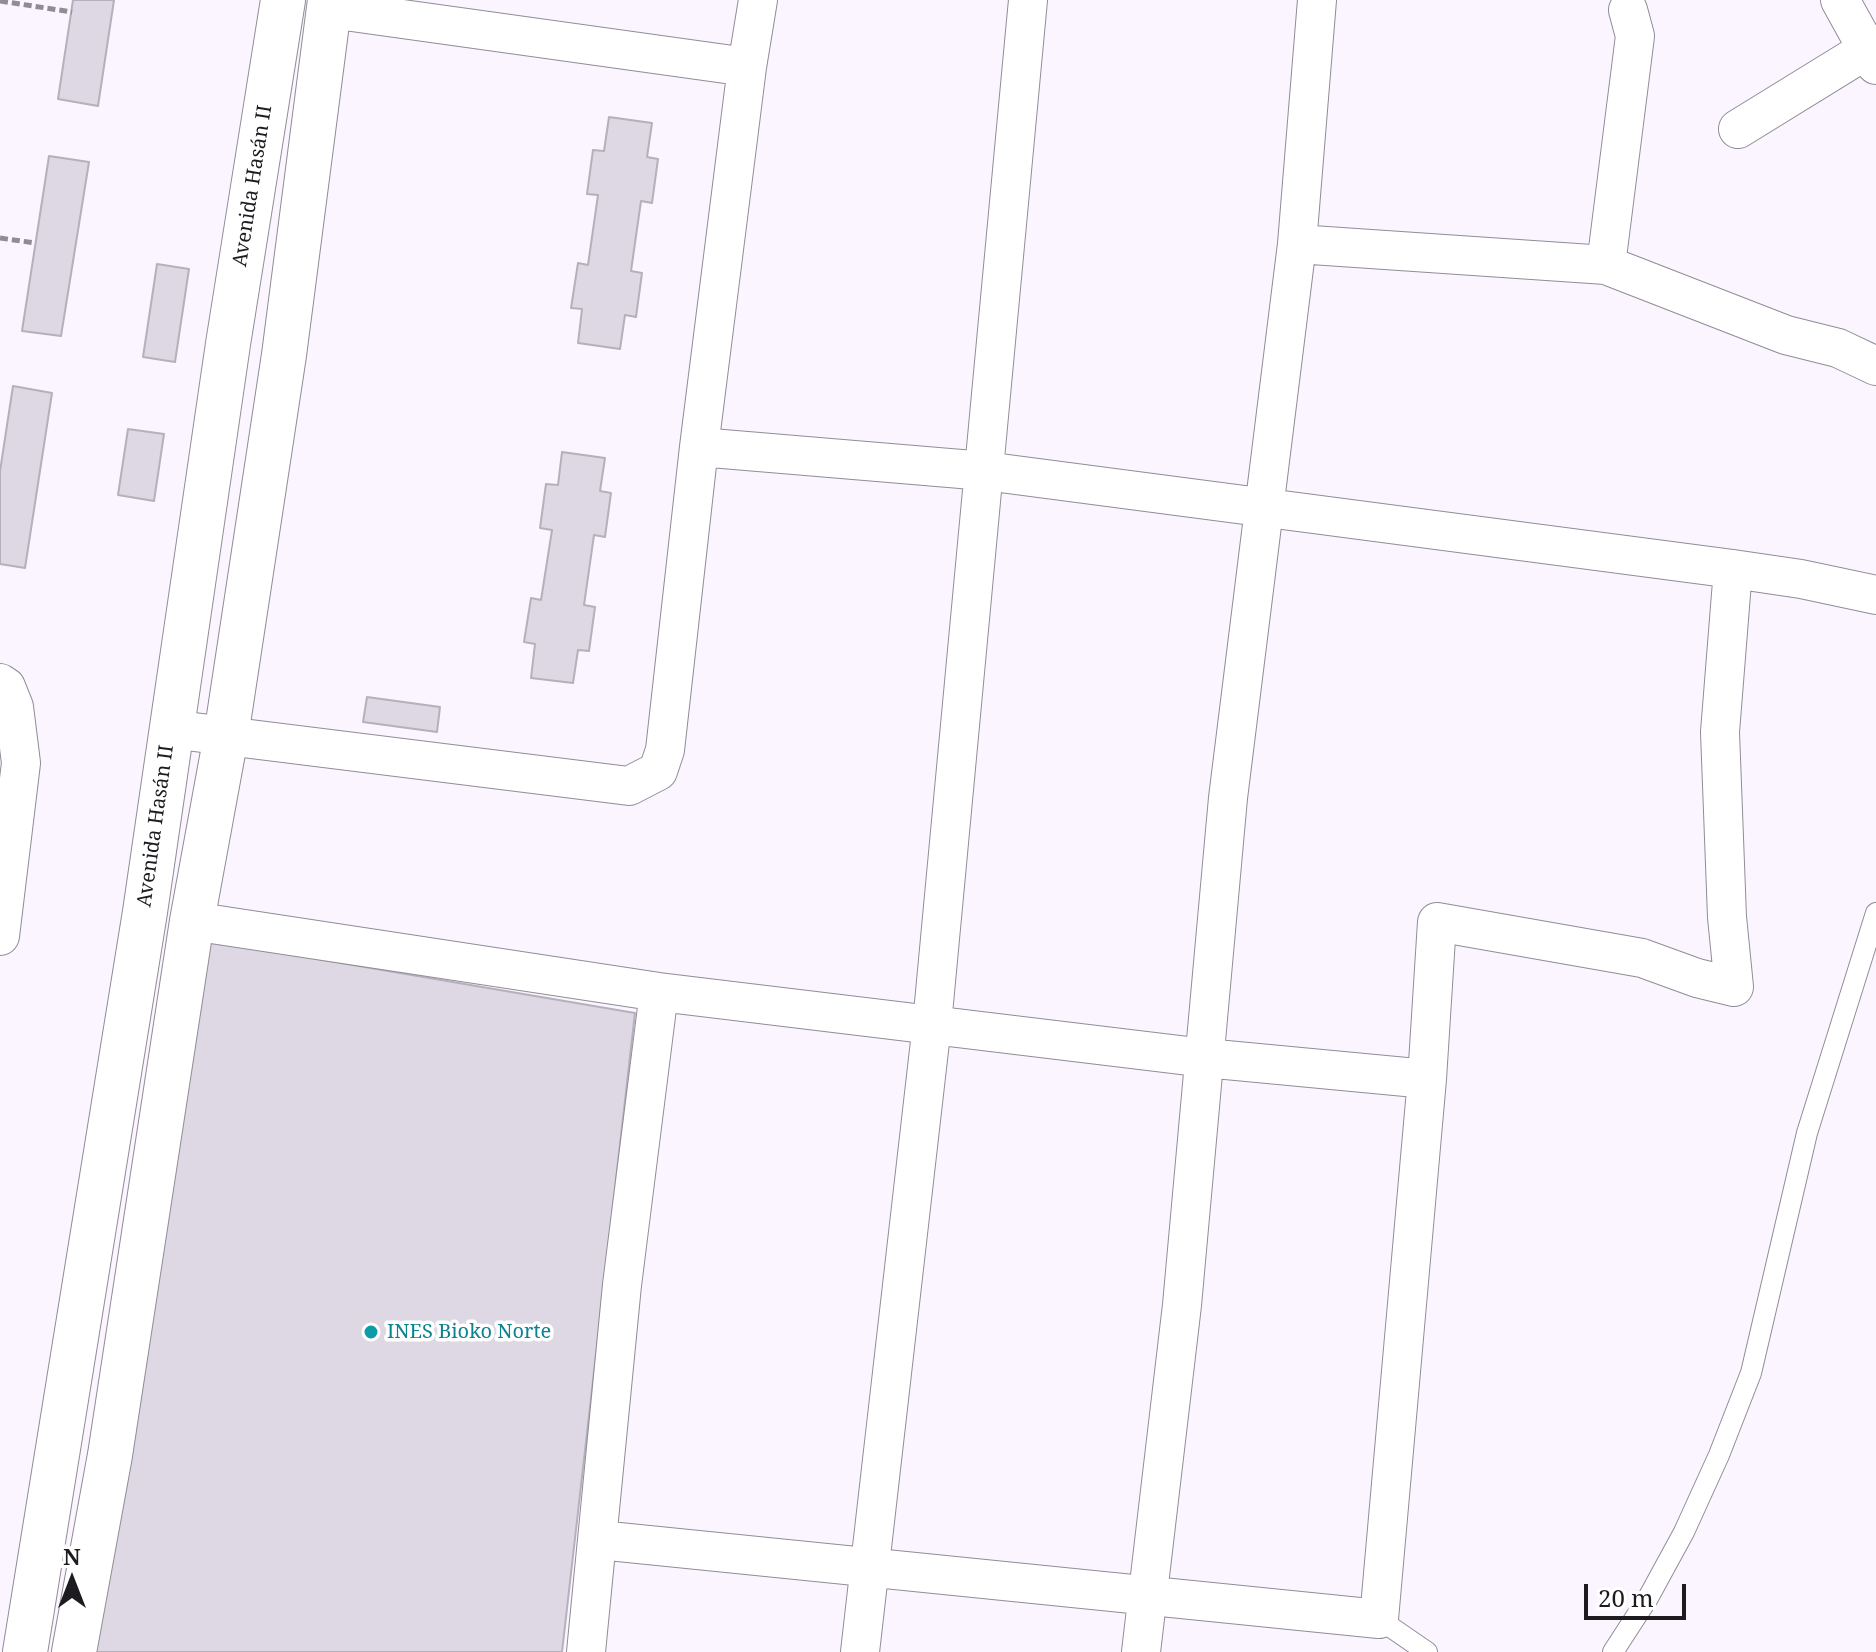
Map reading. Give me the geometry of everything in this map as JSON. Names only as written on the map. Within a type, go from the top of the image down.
[{"type":"main road","name":"Avenida Hasán II","points":[[25,1652],[142,928],[283,0]]},
{"type":"main road","points":[[74,1652],[110,1455],[192,921],[226,736],[284,355],[330,3]]},
{"type":"street","points":[[170,729],[629,786],[658,771],[665,750],[699,447],[758,0]]},
{"type":"street","points":[[860,1652],[932,1024],[1028,0]]},
{"type":"street","points":[[1141,1652],[1182,1305],[1228,798],[1297,244],[1317,0]]},
{"type":"street","points":[[1738,129],[1873,53],[1840,0]]},
{"type":"street","points":[[330,3],[352,12],[747,67]]},
{"type":"street","points":[[1606,265],[1635,36],[1628,10]]},
{"type":"street","points":[[1297,244],[1606,265],[1786,335],[1838,348],[1876,366]]},
{"type":"street","points":[[699,447],[985,471],[1733,569],[1876,595]]},
{"type":"street","points":[[599,1540],[1379,1619],[1427,1079],[1437,922],[1642,958],[1697,978],[1734,987],[1727,917],[1720,732],[1733,569]]},
{"type":"street","points":[[0,683],[6,687],[14,707],[21,763],[0,936]]},
{"type":"street","points":[[192,921],[659,992],[1205,1058],[1427,1079]]},
{"type":"street","points":[[586,1652],[622,1285],[659,992]]},
{"type":"lane","points":[[1613,1652],[1648,1598],[1684,1532],[1751,1373],[1807,1133],[1876,913]]},
{"type":"lane","points":[[1379,1619],[1427,1652]]},
{"type":"path","points":[[0,1],[72,12]]},
{"type":"path","points":[[0,238],[35,243]]},
{"type":"building","points":[[73,0],[114,0],[98,106],[58,99]]},
{"type":"building","points":[[609,117],[652,123],[647,157],[658,159],[652,203],[641,201],[631,271],[642,273],[636,317],[625,315],[620,349],[578,343],[582,309],[571,308],[578,263],[588,265],[598,195],[587,194],[593,150],[604,151]]},
{"type":"building","points":[[49,156],[89,162],[61,336],[22,331]]},
{"type":"building","points":[[157,264],[189,269],[175,362],[143,357]]},
{"type":"building","points":[[13,386],[52,393],[25,568],[0,564],[0,471]]},
{"type":"building","points":[[128,429],[164,434],[154,501],[118,495]]},
{"type":"building","points":[[562,452],[605,458],[600,491],[611,493],[605,537],[594,535],[584,605],[595,607],[589,651],[578,650],[573,683],[531,678],[535,644],[524,642],[531,598],[541,600],[552,530],[540,528],[546,484],[558,485]]},
{"type":"building","points":[[367,697],[440,707],[437,732],[363,722]]},
{"type":"building","name":"INES Bioko Norte","points":[[206,940],[635,1013],[562,1652],[93,1652]]},
{"type":"place","name":"INES Bioko Norte","points":[[371,1332]]}]
